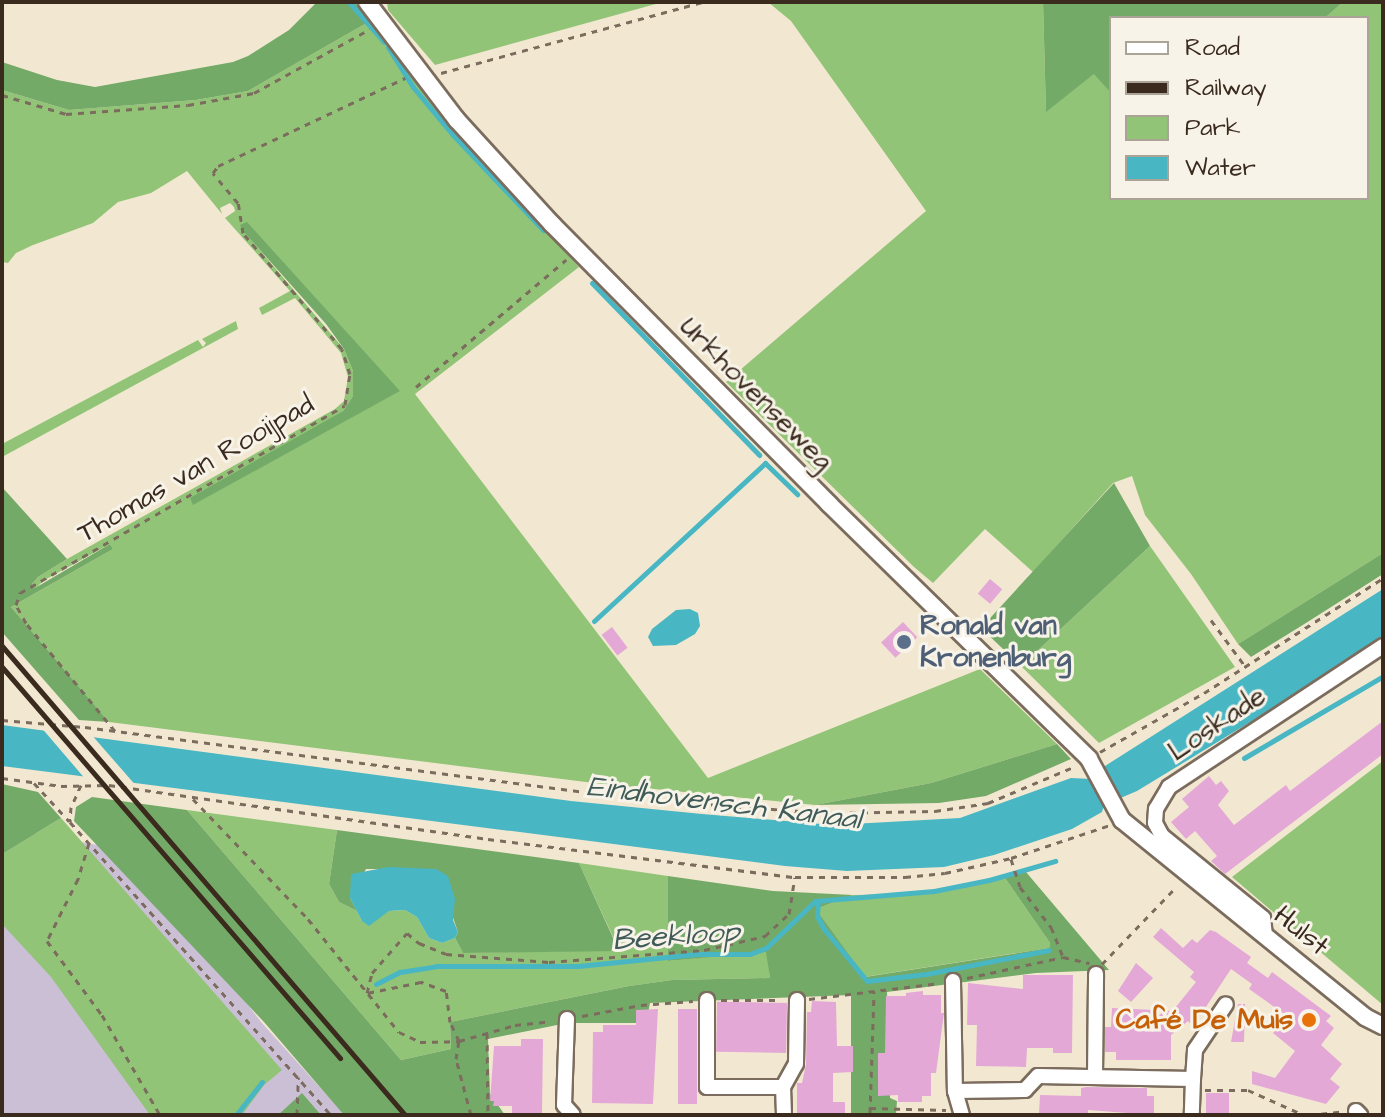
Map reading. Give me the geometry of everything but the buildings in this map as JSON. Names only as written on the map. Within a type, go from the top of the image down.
[{"type":"street","name":"Urkhovenseweg","points":[[367,2],[485,153],[829,504],[1090,762],[1119,816]]},
{"type":"street","name":"Loskade","points":[[1265,936],[1263,918],[1162,836],[1155,823],[1156,809],[1169,787],[1383,646]]},
{"type":"street","name":"Hulst","points":[[1119,816],[1365,1017],[1383,1026]]},
{"type":"street","points":[[1095,1076],[1098,970]]},
{"type":"street","points":[[953,981],[955,1091],[962,1112]]},
{"type":"street","points":[[707,1000],[707,1087],[783,1087]]},
{"type":"street","points":[[784,1115],[783,1087],[796,1064],[797,1000]]},
{"type":"street","points":[[1192,1115],[1195,1050],[1226,1004]]},
{"type":"street","points":[[567,1019],[564,1105],[573,1115]]},
{"type":"street","points":[[955,1091],[1025,1090],[1038,1076],[1095,1076],[1193,1084]]},
{"type":"path","points":[[427,79],[703,2]]},
{"type":"path","points":[[2,95],[66,114],[188,105],[254,93],[369,29],[376,38]]},
{"type":"path","name":"Thomas van Rooijpad","points":[[115,731],[26,623],[16,605],[20,593],[345,405],[351,381],[346,356],[325,326],[243,233],[238,203],[213,173],[218,166],[405,78],[398,68]]},
{"type":"path","points":[[416,387],[553,268],[579,252]]},
{"type":"path","points":[[2,720],[115,731],[639,799],[826,813],[935,811],[988,803],[1090,762],[1383,578]]},
{"type":"path","points":[[1211,620],[1245,666]]},
{"type":"path","points":[[2,778],[34,783],[109,785],[193,799],[795,877],[905,877],[945,873],[1011,858],[1119,816]]},
{"type":"path","points":[[34,783],[331,1115]]},
{"type":"path","points":[[70,822],[71,807],[81,785]]},
{"type":"path","points":[[193,799],[308,919],[399,1032],[420,1042],[459,1041],[515,1025],[641,1005],[707,1000],[797,1000],[874,992],[953,981],[1063,957],[1098,970],[1188,874]]},
{"type":"path","points":[[89,843],[78,879],[47,941],[102,1015],[160,1115]]},
{"type":"path","points":[[1011,858],[1018,883],[1051,927],[1063,957]]},
{"type":"path","points":[[367,993],[372,973],[407,933],[419,943],[446,954],[549,962],[704,950],[765,936],[789,914],[795,877]]},
{"type":"path","points":[[367,993],[421,982],[446,991],[450,1022],[459,1041],[456,1059],[471,1115]]},
{"type":"path","points":[[874,992],[870,1111],[962,1112]]},
{"type":"path","points":[[487,1033],[488,1115]]},
{"type":"path","points":[[297,1115],[298,1077]]},
{"type":"path","points":[[1193,1084],[1248,1090],[1307,1115],[1358,1113]]},
{"type":"shaded area","points":[[2,827],[97,845],[146,870],[261,1022],[345,1115],[2,1115]]},
{"type":"green space","points":[[317,2],[354,2],[372,20],[248,91],[196,100],[69,110],[2,90],[2,62],[57,80],[95,87],[233,62],[289,30]]},
{"type":"green space","points":[[387,2],[663,2],[435,65],[388,10]]},
{"type":"green space","points":[[768,2],[1043,2],[1046,111],[1095,73],[1109,90],[1109,200],[1369,200],[1369,16],[1327,16],[1343,2],[1383,2],[1383,553],[1238,644],[1191,574],[1145,515],[1132,476],[1113,483],[1033,572],[985,529],[933,583],[914,567],[726,382],[926,211],[791,21]]},
{"type":"green space","points":[[1043,2],[1343,2],[1327,16],[1109,16],[1109,91],[1094,74],[1046,112]]},
{"type":"green space","points":[[372,20],[464,143],[579,267],[415,394],[708,778],[980,669],[1057,744],[931,783],[815,805],[594,783],[109,722],[11,607],[113,549],[110,544],[43,581],[35,589],[32,584],[38,577],[67,559],[335,409],[344,401],[348,377],[341,353],[295,298],[262,315],[259,308],[290,291],[225,218],[235,211],[234,207],[230,203],[220,208],[222,214],[187,171],[151,193],[118,202],[93,223],[33,245],[16,253],[8,263],[2,262],[2,90],[69,110],[196,100],[248,91]],"holes":[[[241,228],[399,391],[194,504],[343,411],[353,396],[353,371],[344,349]]]},
{"type":"green space","points":[[247,222],[400,391],[193,505],[190,498],[343,411],[353,396],[353,371],[344,349],[326,324],[243,231],[240,225]]},
{"type":"green space","points":[[236,321],[238,329],[2,457],[2,444],[198,340],[203,347],[206,343],[202,339]]},
{"type":"green space","points":[[1114,483],[1150,546],[1021,666],[981,628]]},
{"type":"green space","points":[[2,487],[67,559],[38,577],[32,584],[35,588],[110,544],[113,549],[11,607],[109,722],[79,720],[2,632]]},
{"type":"green space","points":[[1150,546],[1235,667],[1099,743],[1021,666]]},
{"type":"green space","points":[[1383,553],[1383,574],[1306,623],[1251,657],[1238,644]]},
{"type":"green space","points":[[1057,744],[1071,759],[986,796],[939,803],[815,805],[931,783]]},
{"type":"green space","points":[[1383,761],[1383,1005],[1232,877]]},
{"type":"green space","points":[[2,784],[38,792],[61,818],[2,854]]},
{"type":"green space","points":[[92,797],[187,810],[401,1060],[451,1049],[450,1022],[672,980],[770,978],[766,952],[668,961],[668,876],[773,891],[853,895],[816,909],[865,977],[1049,948],[1050,943],[1005,878],[1026,872],[1109,970],[1036,973],[887,992],[890,1098],[897,1101],[896,1115],[851,1115],[851,995],[650,1003],[646,1023],[567,1023],[488,1039],[490,1094],[505,1115],[344,1115],[264,1022],[74,821],[76,807]]},
{"type":"green space","points":[[187,810],[337,830],[329,884],[339,902],[357,911],[362,921],[389,911],[405,910],[417,917],[429,938],[442,943],[455,938],[463,953],[619,950],[579,863],[668,876],[668,961],[767,951],[770,978],[672,980],[450,1022],[451,1049],[401,1060]]},
{"type":"green space","points":[[61,818],[282,1070],[264,1085],[242,1115],[150,1115],[51,977],[2,924],[2,854]]},
{"type":"green space","points":[[337,830],[579,863],[619,951],[463,953],[455,938],[458,932],[436,869],[366,869],[350,898],[357,911],[339,902],[329,884]]},
{"type":"green space","points":[[1005,878],[1050,943],[1049,948],[864,977],[816,909],[853,895],[919,894]]},
{"type":"green space","points":[[302,1093],[321,1115],[278,1115]]},
{"type":"water","points":[[1383,589],[1383,641],[1137,791],[1104,805],[1102,812],[1072,829],[994,855],[944,867],[847,871],[785,866],[2,766],[2,725],[571,801],[702,814],[834,825],[960,818],[1071,778],[1092,779],[1102,774],[1105,766]]},
{"type":"water","points":[[690,609],[698,613],[700,626],[695,634],[676,645],[653,646],[648,637],[652,629],[676,610]]},
{"type":"water","points":[[389,867],[436,869],[448,876],[455,899],[453,920],[458,932],[455,938],[442,943],[429,938],[417,917],[405,910],[389,911],[369,926],[362,921],[350,898],[351,874]]},
{"type":"pier","points":[[40,726],[90,733],[138,788],[87,781]]},
{"type":"waterway","points":[[349,2],[384,42]]},
{"type":"waterway","points":[[388,47],[413,87],[453,135],[543,230]]},
{"type":"waterway","points":[[592,283],[759,455]]},
{"type":"waterway","points":[[594,621],[765,463],[797,494]]},
{"type":"waterway","name":"Beekloop","points":[[1244,758],[1383,676]]},
{"type":"waterway","name":"Beekloop","points":[[376,984],[400,972],[436,966],[578,966],[696,954],[750,954],[766,948],[815,901],[934,891],[989,880],[1055,861]]},
{"type":"waterway","points":[[818,901],[817,916],[824,929],[867,981],[926,974],[1049,950]]},
{"type":"waterway","name":"Beekloop","points":[[236,1115],[262,1082]]},
{"type":"railway","points":[[2,646],[405,1115]]},
{"type":"railway","points":[[2,667],[340,1058]]},
{"type":"place","name":"Ronald van Kronenburg","points":[[904,642]]},
{"type":"place","name":"Café De Muis","points":[[1309,1020]]},
{"type":"water label","name":"Eindhovensch Kanaal","points":[[724,803]]}]
